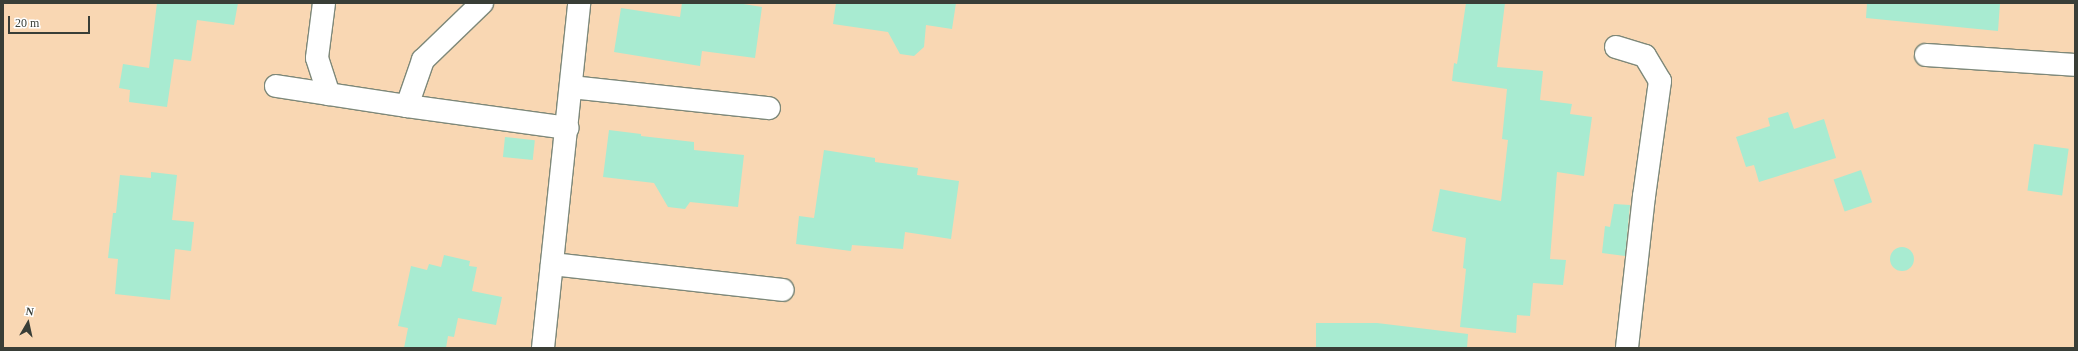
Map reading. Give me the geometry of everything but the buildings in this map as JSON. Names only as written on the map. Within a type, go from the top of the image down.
[{"type":"street","points":[[324,3],[318,58],[329,94]]},
{"type":"street","points":[[407,106],[423,60],[482,3]]},
{"type":"street","points":[[543,348],[579,3]]},
{"type":"street","points":[[1616,47],[1645,56],[1660,81],[1644,196],[1628,348]]},
{"type":"street","points":[[1926,55],[2075,65]]},
{"type":"street","points":[[276,86],[567,128]]},
{"type":"street","points":[[571,87],[769,108]]},
{"type":"street","points":[[552,264],[783,290]]},
{"type":"shaded area","points":[[3,3],[2075,3],[2075,348],[3,348]]}]
